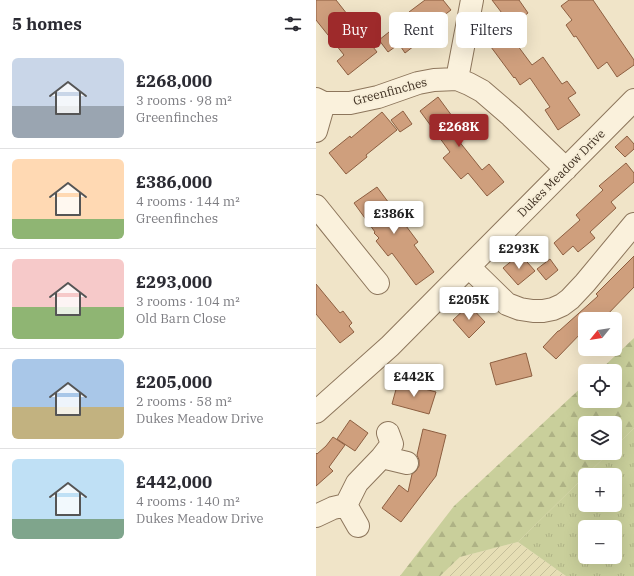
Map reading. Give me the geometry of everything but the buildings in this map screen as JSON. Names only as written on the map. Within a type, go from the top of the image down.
[{"type":"street","points":[[457,79],[472,0]]},
{"type":"street","name":"Greenfinches","points":[[316,131],[320,101],[350,103],[378,97],[418,83],[434,80],[457,79],[482,91],[512,116],[566,169]]},
{"type":"street","name":"Dukes Meadow Drive","points":[[316,412],[390,346],[634,100]]},
{"type":"street","points":[[316,206],[378,283]]},
{"type":"street","points":[[469,267],[507,304],[520,309],[543,312],[562,305],[570,299],[634,224]]},
{"type":"street","points":[[346,505],[357,483],[382,457],[392,444],[388,433]]},
{"type":"street","points":[[382,457],[407,463]]},
{"type":"street","points":[[316,516],[333,508],[346,505]]},
{"type":"street","points":[[346,505],[358,526]]},
{"type":"shaded area","points":[[518,542],[566,576],[440,576],[460,557]]},
{"type":"green space","points":[[634,338],[634,428],[622,440],[622,416],[578,416],[578,460],[602,460],[593,468],[578,468],[578,483],[518,542],[460,557],[440,576],[400,576],[454,506],[578,391],[578,408],[622,408],[622,364],[606,364],[615,356],[622,356],[622,349]]},
{"type":"green space","points":[[634,428],[634,576],[566,576],[518,542],[578,483],[578,512],[622,512],[622,468],[593,468],[602,460],[622,460],[622,440]]}]
